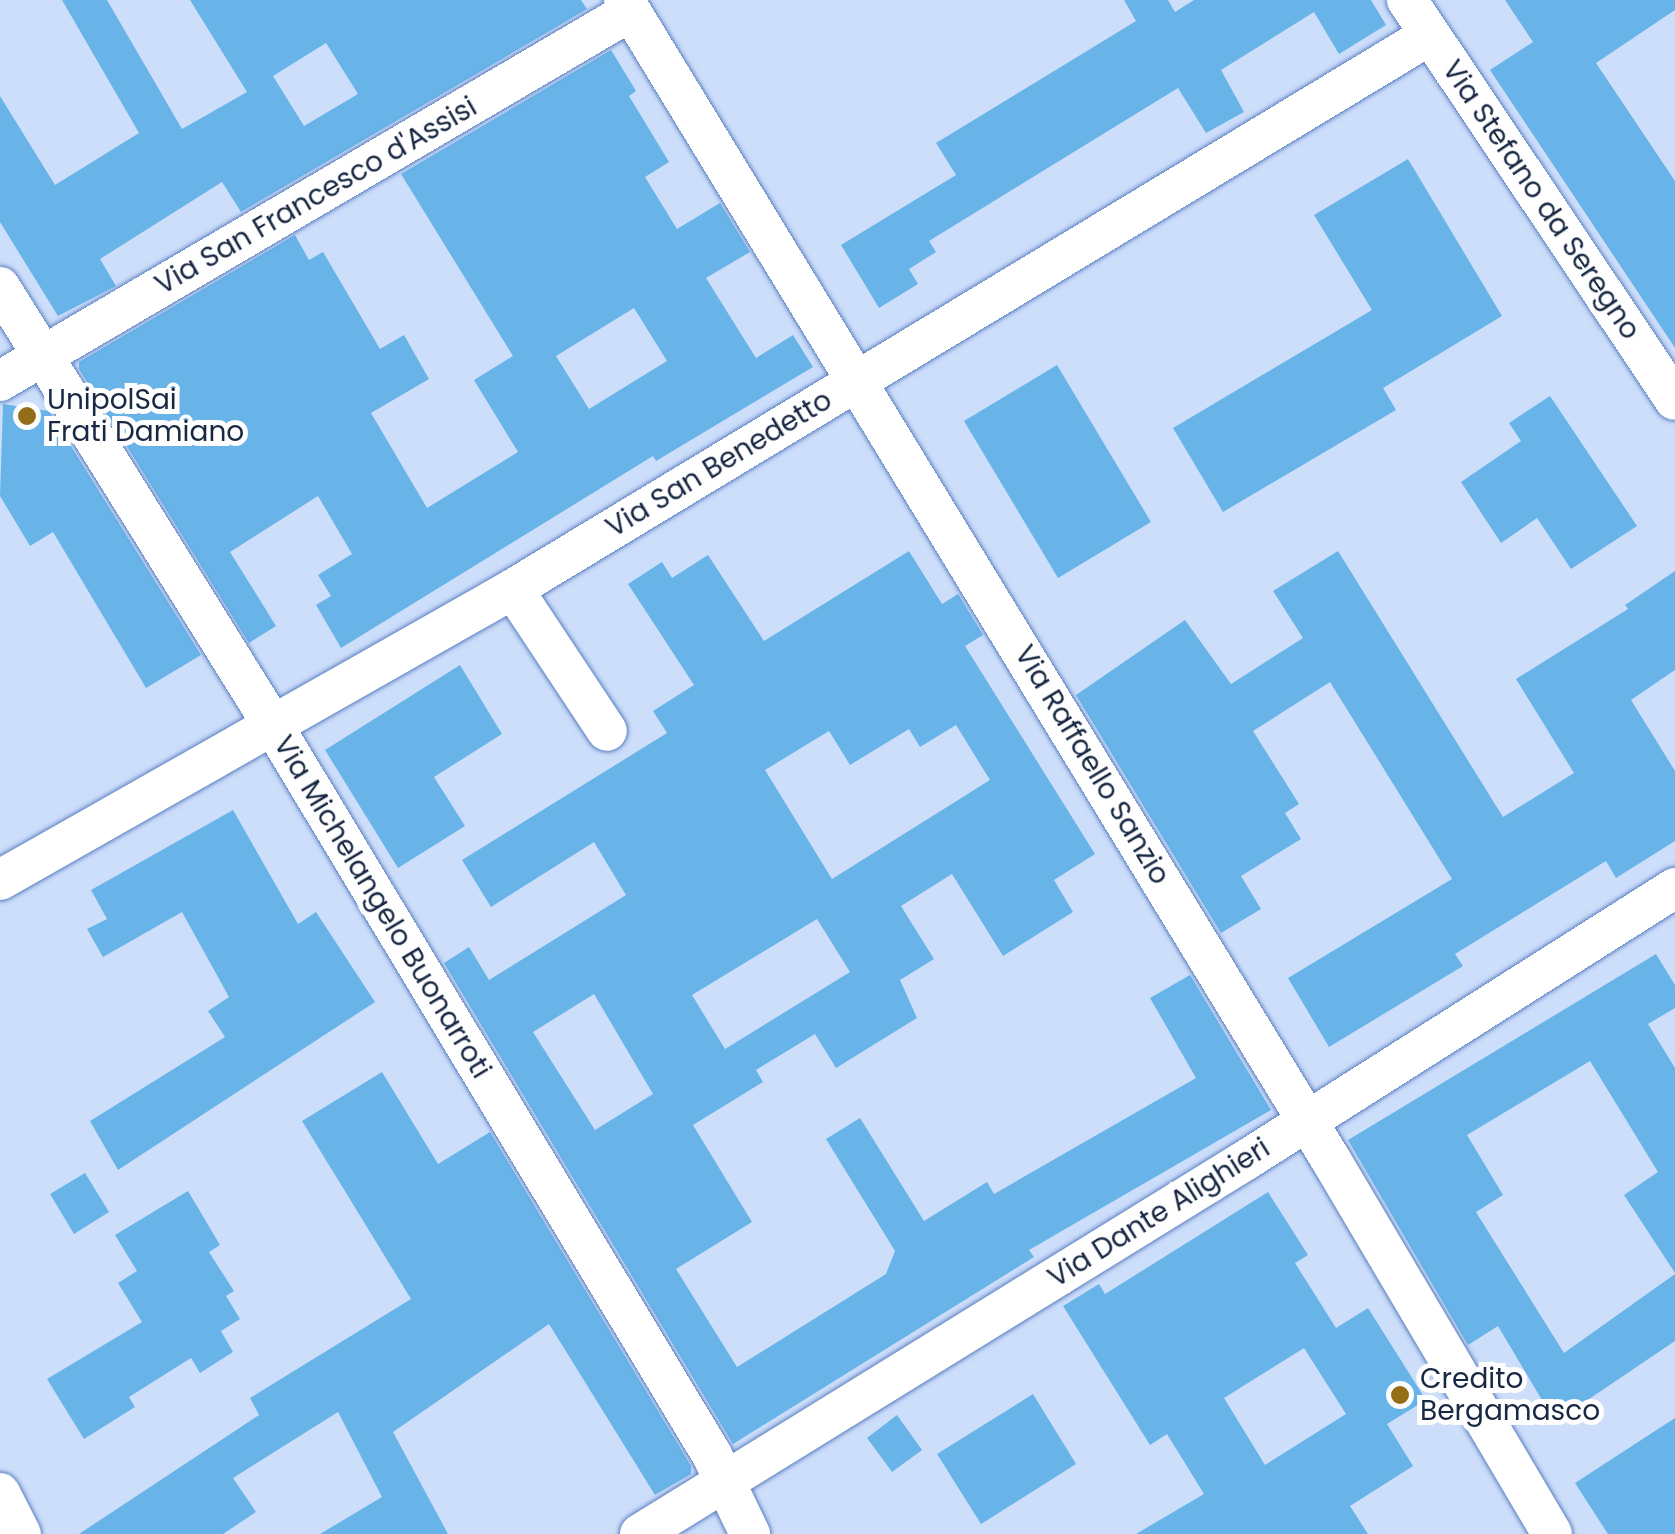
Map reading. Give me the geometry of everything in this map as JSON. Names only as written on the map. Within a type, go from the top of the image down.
[{"type":"street","name":"Via Stefano da Seregno","points":[[1407,0],[1675,400]]},
{"type":"street","name":"Via San Francesco d'Assisi","points":[[0,382],[628,6]]},
{"type":"street","name":"Via Raffaello Sanzio","points":[[628,6],[1307,1120],[1552,1534]]},
{"type":"street","name":"Via San Benedetto","points":[[0,880],[513,589],[1430,35]]},
{"type":"street","name":"Via Michelangelo Buonarroti","points":[[0,287],[274,727],[726,1480],[750,1534]]},
{"type":"street","points":[[513,589],[606,731]]},
{"type":"street","name":"Via Dante Alighieri","points":[[640,1534],[1675,888]]},
{"type":"street","points":[[0,1493],[21,1534]]},
{"type":"building","points":[[62,0],[107,0],[182,129],[247,92],[190,0],[581,0],[587,9],[241,212],[222,182],[100,259],[116,286],[58,316],[0,222],[0,96],[55,185],[139,133]],"holes":[[[326,43],[358,94],[304,126],[273,76]]]},
{"type":"building","points":[[1124,0],[1168,0],[1175,12],[1194,0],[1371,0],[1386,25],[1339,54],[1314,12],[1221,70],[1244,112],[1206,133],[1178,88],[929,241],[936,252],[909,269],[918,284],[879,308],[841,245],[956,175],[936,143],[1136,21]]},
{"type":"building","points":[[1505,0],[1675,0],[1675,10],[1596,63],[1675,181],[1675,348],[1490,70],[1533,42]]},
{"type":"building","points":[[611,50],[636,91],[629,96],[669,162],[645,177],[677,229],[720,203],[750,252],[706,278],[756,358],[793,335],[813,367],[656,461],[653,456],[341,648],[316,605],[331,596],[318,575],[352,554],[318,496],[230,552],[276,626],[249,643],[79,369],[79,362],[295,235],[309,260],[323,252],[380,349],[404,335],[429,379],[371,413],[427,508],[518,452],[474,380],[513,356],[401,174]],"holes":[[[634,308],[667,361],[589,409],[556,356]]]},
{"type":"building","points":[[1408,159],[1502,316],[1383,388],[1396,410],[1223,512],[1173,428],[1372,310],[1314,215]]},
{"type":"building","points":[[1057,365],[1151,522],[1058,578],[964,421]]},
{"type":"building","points":[[1550,396],[1637,526],[1571,569],[1537,518],[1501,543],[1461,482],[1521,441],[1509,423]]},
{"type":"building","points":[[3,404],[49,411],[201,655],[146,688],[53,532],[30,546],[0,496]]},
{"type":"building","points":[[909,551],[942,604],[958,594],[983,635],[965,646],[1095,854],[1054,880],[1073,912],[1003,956],[952,874],[901,906],[934,959],[900,980],[917,1018],[836,1068],[815,1034],[756,1070],[763,1082],[693,1125],[752,1222],[676,1269],[737,1367],[886,1274],[895,1251],[826,1139],[860,1118],[924,1221],[987,1182],[994,1194],[1196,1078],[1150,998],[1190,975],[1271,1110],[1029,1250],[1034,1257],[733,1444],[444,963],[469,947],[489,980],[626,895],[594,842],[491,907],[462,860],[667,733],[653,711],[694,685],[628,584],[662,562],[672,578],[708,555],[764,641]],"holes":[[[956,725],[990,780],[832,879],[765,770],[829,731],[850,765],[909,729],[920,747]],[[817,919],[850,972],[725,1049],[692,995]],[[594,994],[653,1094],[595,1130],[533,1032]]]},
{"type":"building","points":[[1338,551],[1503,817],[1574,773],[1516,679],[1628,609],[1625,605],[1675,571],[1675,670],[1631,700],[1675,771],[1675,841],[1616,878],[1606,861],[1455,954],[1463,966],[1329,1047],[1288,978],[1452,879],[1330,682],[1253,731],[1299,804],[1285,813],[1301,839],[1241,876],[1261,909],[1221,933],[1076,695],[1185,620],[1231,684],[1303,638],[1273,591]]},
{"type":"building","points":[[460,665],[502,734],[434,777],[465,826],[398,868],[325,750]]},
{"type":"building","points":[[233,810],[298,924],[316,912],[375,1002],[118,1170],[90,1121],[225,1037],[208,1011],[229,997],[182,912],[103,957],[87,929],[107,919],[91,890]]},
{"type":"building","points":[[1656,954],[1675,985],[1675,1008],[1648,1024],[1675,1068],[1675,1273],[1624,1195],[1658,1172],[1590,1061],[1467,1135],[1503,1195],[1476,1212],[1564,1353],[1675,1274],[1675,1341],[1555,1422],[1498,1326],[1468,1345],[1348,1140]]},
{"type":"building","points":[[382,1072],[438,1164],[490,1132],[691,1466],[691,1474],[655,1495],[549,1324],[393,1432],[448,1534],[320,1534],[382,1497],[338,1412],[233,1478],[256,1512],[223,1534],[79,1534],[259,1415],[250,1398],[411,1299],[302,1121]]},
{"type":"building","points":[[85,1173],[109,1212],[74,1234],[50,1194]]},
{"type":"building","points":[[188,1191],[220,1245],[209,1252],[234,1291],[226,1296],[240,1319],[221,1331],[233,1352],[200,1373],[191,1358],[129,1397],[135,1407],[84,1439],[47,1379],[142,1322],[118,1283],[137,1271],[115,1235]]},
{"type":"building","points":[[1268,1192],[1308,1255],[1295,1263],[1336,1328],[1368,1308],[1426,1400],[1387,1424],[1413,1466],[1350,1506],[1368,1534],[1136,1534],[1204,1494],[1167,1434],[1150,1445],[1063,1306],[1099,1284],[1105,1294]],"holes":[[[1304,1348],[1346,1414],[1265,1465],[1224,1398]]]},
{"type":"building","points":[[1033,1394],[1076,1464],[981,1524],[937,1454]]},
{"type":"building","points":[[897,1415],[922,1450],[892,1472],[867,1438]]},
{"type":"building","points":[[1675,1418],[1675,1534],[1608,1534],[1575,1483]]},
{"type":"place","name":"UnipolSai Frati Damiano","points":[[27,416]]},
{"type":"place","name":"Credito Bergamasco","points":[[1400,1395]]}]
